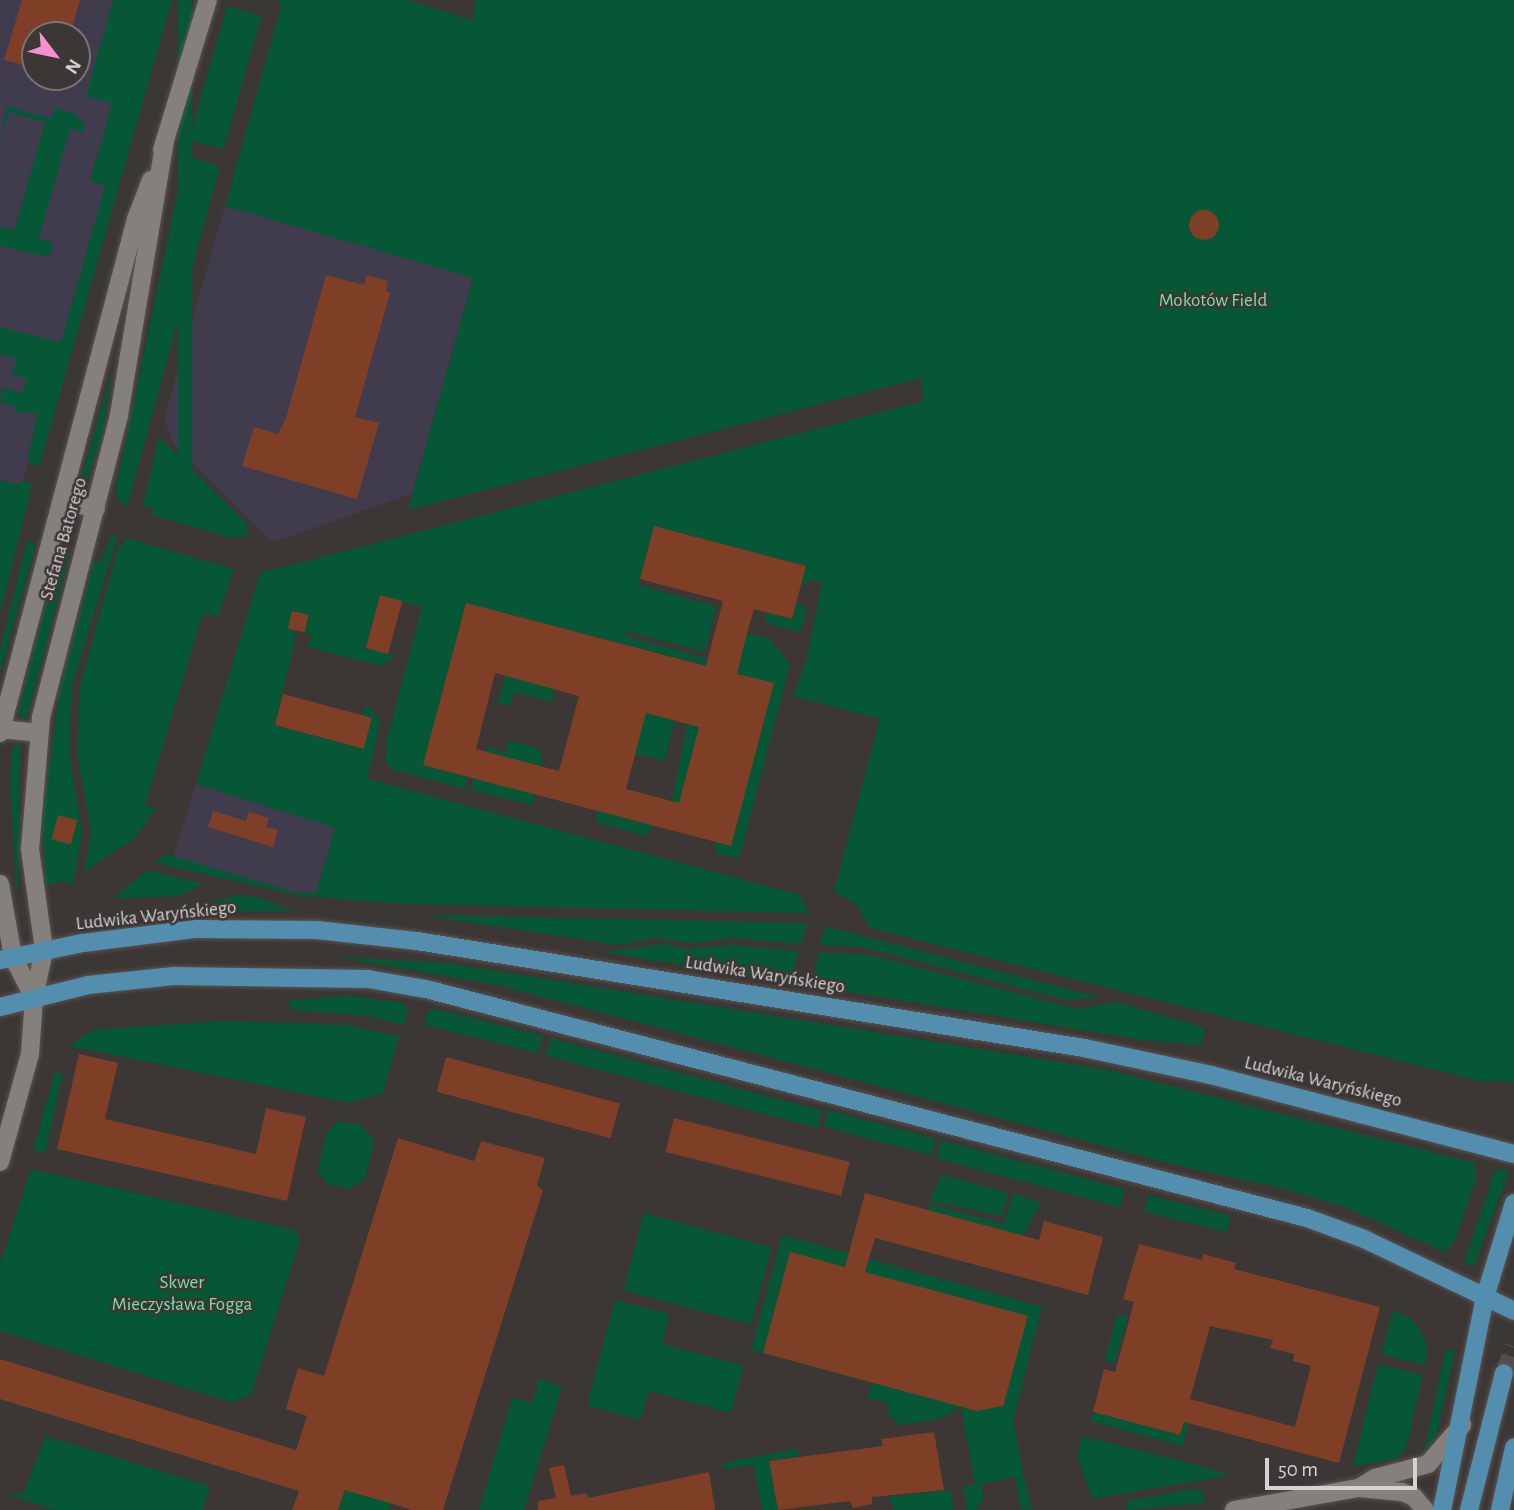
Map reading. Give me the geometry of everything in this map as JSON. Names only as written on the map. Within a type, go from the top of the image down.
[{"type":"main road","name":"Ludwika Waryńskiego","points":[[7,959],[44,950],[233,928],[317,930],[417,941],[1108,1052],[1514,1154]]},
{"type":"main road","points":[[0,1007],[119,980],[174,976],[368,979],[449,993],[1307,1217],[1364,1239],[1514,1311]]},
{"type":"main road","points":[[1442,1510],[1485,1297],[1514,1203]]},
{"type":"main road","points":[[1469,1510],[1504,1373]]},
{"type":"main road","points":[[1500,1510],[1514,1448]]},
{"type":"street","name":"Stefana Batorego","points":[[0,731],[136,219],[165,141],[208,0]]},
{"type":"street","name":"Stefana Batorego","points":[[44,950],[30,857],[38,733],[57,645],[96,509],[119,415],[165,141]]},
{"type":"street","points":[[62,500],[96,509]]},
{"type":"street","points":[[0,731],[38,733]]},
{"type":"street","points":[[0,884],[7,959],[34,998]]},
{"type":"street","points":[[0,1162],[30,1054],[34,998],[44,950]]},
{"type":"street","points":[[1359,1488],[1375,1478],[1428,1464],[1461,1425]]},
{"type":"street","points":[[1234,1510],[1359,1488],[1402,1492],[1414,1497],[1425,1510]]},
{"type":"shaded area","points":[[0,0],[160,0],[0,560]]},
{"type":"shaded area","points":[[225,206],[473,277],[412,494],[273,542],[173,443],[164,419]]},
{"type":"shaded area","points":[[196,784],[336,828],[316,892],[297,893],[173,858]]},
{"type":"green space","points":[[113,0],[172,0],[39,467],[28,460],[37,413],[16,412],[14,406],[0,402],[3,387],[22,393],[27,379],[12,374],[17,359],[0,354],[0,327],[61,342],[105,186],[90,180],[112,104],[86,96],[87,91],[91,91],[91,78]]},
{"type":"green space","points":[[178,0],[192,0],[192,487],[178,487]]},
{"type":"green space","name":"Mokotów Field","points":[[274,0],[407,0],[473,20],[476,0],[1514,0],[1514,1082],[1479,1081],[870,928],[856,904],[834,891],[880,719],[793,696],[807,657],[822,583],[812,580],[801,586],[806,566],[654,526],[638,585],[716,606],[705,652],[626,631],[625,636],[709,659],[716,668],[466,603],[423,765],[468,777],[465,789],[394,770],[386,762],[386,742],[422,607],[380,596],[365,648],[395,656],[380,666],[308,647],[311,634],[305,632],[309,615],[292,611],[288,628],[295,630],[294,647],[274,725],[363,749],[372,718],[363,716],[365,706],[370,708],[380,722],[367,779],[800,895],[809,913],[404,904],[301,896],[155,863],[166,854],[297,893],[316,892],[335,828],[196,784],[260,573],[924,401],[921,378],[408,510],[473,278],[225,206],[282,3]]},
{"type":"green space","points":[[227,6],[262,16],[223,150],[189,140]]},
{"type":"green space","points":[[7,106],[51,119],[55,108],[75,114],[84,123],[84,132],[70,129],[39,238],[53,243],[49,257],[0,246],[0,226],[14,230],[45,123],[9,112],[0,143]]},
{"type":"green space","points":[[185,156],[220,166],[127,507],[117,498],[116,487]]},
{"type":"green space","points":[[113,367],[102,436],[82,495],[78,490]]},
{"type":"green space","points":[[159,437],[247,524],[247,536],[231,538],[152,515],[154,509],[143,506]]},
{"type":"green space","points":[[0,480],[20,485],[22,480],[32,485],[0,614]]},
{"type":"green space","points":[[118,535],[72,685],[69,752],[82,833],[73,885],[65,881],[46,885],[42,819],[60,688],[94,561],[101,563],[110,537]]},
{"type":"green space","points":[[126,538],[234,569],[218,617],[203,613],[145,805],[156,809],[136,837],[84,872],[91,832],[77,752],[80,685],[117,552]]},
{"type":"green space","points":[[27,541],[36,544],[0,674],[0,651]]},
{"type":"green space","points":[[61,550],[70,553],[27,717],[22,719],[18,715],[25,681]]},
{"type":"green space","points":[[797,601],[807,610],[800,632],[765,623],[767,612],[792,619]]},
{"type":"green space","points":[[747,633],[770,639],[790,664],[739,859],[717,853],[714,841],[731,845],[774,684],[737,674]]},
{"type":"green space","points":[[505,676],[555,689],[552,702],[514,692],[510,706],[498,702]]},
{"type":"green space","points":[[646,713],[675,721],[664,761],[635,754]]},
{"type":"green space","points":[[687,724],[699,727],[679,803],[672,801]]},
{"type":"green space","points":[[509,740],[540,750],[543,767],[486,752],[487,747],[506,752]]},
{"type":"green space","points":[[20,743],[19,887],[16,887],[10,777],[13,747]]},
{"type":"green space","points":[[473,778],[535,793],[532,805],[470,790]]},
{"type":"green space","points":[[596,810],[653,825],[646,836],[598,823]]},
{"type":"green space","points":[[148,870],[200,885],[180,896],[112,899]]},
{"type":"green space","points":[[237,895],[257,897],[295,911],[186,911]]},
{"type":"green space","points":[[422,915],[807,923],[801,944],[734,938],[693,943],[654,938],[617,945]]},
{"type":"green space","points":[[825,926],[1101,998],[1066,1000],[862,947],[820,945]]},
{"type":"green space","points":[[662,944],[690,949],[731,945],[799,951],[792,972],[776,980],[602,952]]},
{"type":"green space","points":[[819,952],[870,955],[1077,1009],[1116,1002],[1205,1028],[1201,1045],[1144,1040],[825,988],[814,973]]},
{"type":"green space","points":[[334,957],[448,963],[1109,1070],[1475,1163],[1476,1180],[1455,1240],[1445,1252],[1349,1209],[1286,1189],[1176,1165],[498,985]]},
{"type":"green space","points":[[348,996],[403,1003],[408,1010],[404,1025],[370,1016],[292,1010],[287,1000]]},
{"type":"green space","points":[[437,1009],[543,1036],[538,1053],[424,1025],[428,1012]]},
{"type":"green space","points":[[225,1021],[346,1025],[399,1036],[383,1093],[349,1103],[70,1046],[90,1031]]},
{"type":"green space","points":[[550,1038],[822,1111],[818,1128],[545,1055]]},
{"type":"green space","points":[[55,1072],[63,1074],[45,1153],[33,1150]]},
{"type":"green space","points":[[828,1110],[935,1139],[931,1155],[824,1126]]},
{"type":"green space","points":[[338,1121],[361,1125],[374,1140],[365,1179],[348,1189],[328,1184],[317,1172],[327,1132]]},
{"type":"green space","points":[[941,1140],[1125,1189],[1120,1208],[936,1158]]},
{"type":"green space","points":[[1496,1168],[1509,1172],[1474,1266],[1464,1262]]},
{"type":"green space","name":"Skwer Mieczysława Fogga","points":[[31,1169],[295,1230],[300,1240],[251,1395],[231,1402],[0,1331],[0,1264]]},
{"type":"green space","points":[[942,1175],[1008,1193],[1002,1216],[930,1201]]},
{"type":"green space","points":[[1013,1194],[1041,1202],[1022,1236],[928,1210],[929,1204],[1004,1224]]},
{"type":"green space","points":[[1148,1195],[1230,1216],[1226,1232],[1144,1211]]},
{"type":"green space","points":[[644,1213],[772,1247],[751,1324],[623,1290]]},
{"type":"green space","points":[[782,1235],[1042,1307],[1013,1420],[1024,1475],[1032,1508],[1087,1500],[1021,1510],[1015,1477],[981,1484],[984,1498],[976,1510],[967,1510],[963,1487],[975,1484],[961,1407],[942,1418],[900,1425],[889,1415],[887,1403],[868,1398],[871,1385],[879,1385],[751,1350]]},
{"type":"green space","points":[[615,1300],[669,1314],[662,1344],[744,1366],[731,1413],[649,1391],[640,1420],[587,1405]]},
{"type":"green space","points":[[1393,1310],[1411,1319],[1422,1332],[1427,1348],[1425,1365],[1381,1354]]},
{"type":"green space","points":[[1117,1314],[1128,1317],[1115,1363],[1105,1360]]},
{"type":"green space","points":[[1446,1349],[1455,1351],[1437,1433],[1424,1453]]},
{"type":"green space","points":[[1378,1364],[1423,1375],[1406,1449],[1397,1459],[1353,1466]]},
{"type":"green space","points":[[539,1378],[562,1387],[524,1510],[479,1510],[512,1398],[532,1403]]},
{"type":"green space","points":[[1093,1412],[1180,1435],[1184,1422],[1189,1423],[1183,1445],[1178,1445],[1090,1421]]},
{"type":"green space","points":[[45,1436],[210,1486],[203,1510],[55,1510],[11,1496],[5,1510],[10,1494],[24,1493]]},
{"type":"green space","points":[[1082,1436],[1231,1475],[1093,1499],[1077,1456]]},
{"type":"green space","points":[[797,1449],[799,1456],[769,1461],[778,1510],[762,1510],[753,1465],[725,1469],[721,1463]]},
{"type":"green space","points":[[345,1490],[392,1502],[389,1510],[338,1510]]},
{"type":"green space","points":[[950,1490],[954,1510],[895,1510],[887,1497]]},
{"type":"green space","points":[[1202,1490],[1204,1503],[1128,1510],[1126,1501]]},
{"type":"building","points":[[22,0],[80,0],[74,21],[21,21],[21,64],[4,60]]},
{"type":"building","points":[[1204,210],[1210,211],[1218,219],[1218,231],[1210,239],[1204,240],[1198,239],[1190,231],[1189,225],[1190,219],[1198,211]]},
{"type":"building","points":[[326,275],[364,285],[367,275],[388,281],[386,291],[390,293],[355,417],[379,423],[357,499],[242,466],[254,427],[278,434],[286,418]]},
{"type":"building","points":[[654,526],[806,566],[792,619],[754,609],[747,633],[737,674],[774,683],[731,846],[423,765],[466,603],[706,666],[723,601],[640,579]],"holes":[[[495,673],[579,696],[559,771],[476,749]],[[646,713],[699,727],[679,803],[626,789]]]},
{"type":"building","points":[[380,595],[402,601],[388,654],[366,648]]},
{"type":"building","points":[[292,611],[309,615],[305,632],[288,629]]},
{"type":"building","points":[[283,694],[372,718],[364,749],[275,725]]},
{"type":"building","points":[[213,811],[246,821],[249,812],[269,818],[266,827],[278,830],[273,847],[208,827]]},
{"type":"building","points":[[58,815],[77,820],[71,844],[52,839]]},
{"type":"building","points":[[79,1054],[118,1063],[105,1119],[256,1154],[266,1108],[306,1117],[287,1201],[57,1149]]},
{"type":"building","points":[[446,1057],[620,1104],[611,1138],[437,1092]]},
{"type":"building","points":[[674,1118],[850,1162],[841,1196],[666,1152]]},
{"type":"building","points":[[398,1138],[474,1161],[481,1141],[545,1158],[537,1185],[543,1190],[443,1510],[413,1510],[345,1490],[338,1510],[292,1510],[299,1491],[0,1399],[0,1359],[296,1450],[307,1416],[286,1409],[298,1368],[324,1376]]},
{"type":"building","points":[[865,1193],[1039,1240],[1044,1221],[1103,1237],[1088,1295],[875,1238],[865,1272],[1028,1316],[1003,1406],[977,1411],[763,1353],[790,1252],[845,1267]]},
{"type":"building","points":[[1139,1244],[1202,1260],[1203,1254],[1236,1263],[1234,1269],[1380,1307],[1339,1463],[1184,1422],[1180,1435],[1093,1412],[1104,1369],[1115,1372],[1134,1302],[1123,1299]],"holes":[[[1210,1326],[1273,1340],[1270,1348],[1294,1354],[1293,1361],[1311,1366],[1295,1427],[1190,1399]]]},
{"type":"building","points":[[934,1432],[944,1490],[872,1497],[872,1504],[853,1508],[850,1501],[778,1510],[769,1461],[883,1446],[881,1439]]},
{"type":"building","points":[[564,1465],[571,1496],[587,1493],[588,1498],[709,1472],[715,1510],[538,1510],[538,1501],[556,1498],[549,1468]]},
{"type":"tunnel","points":[[1504,1373],[1514,1347]]}]
